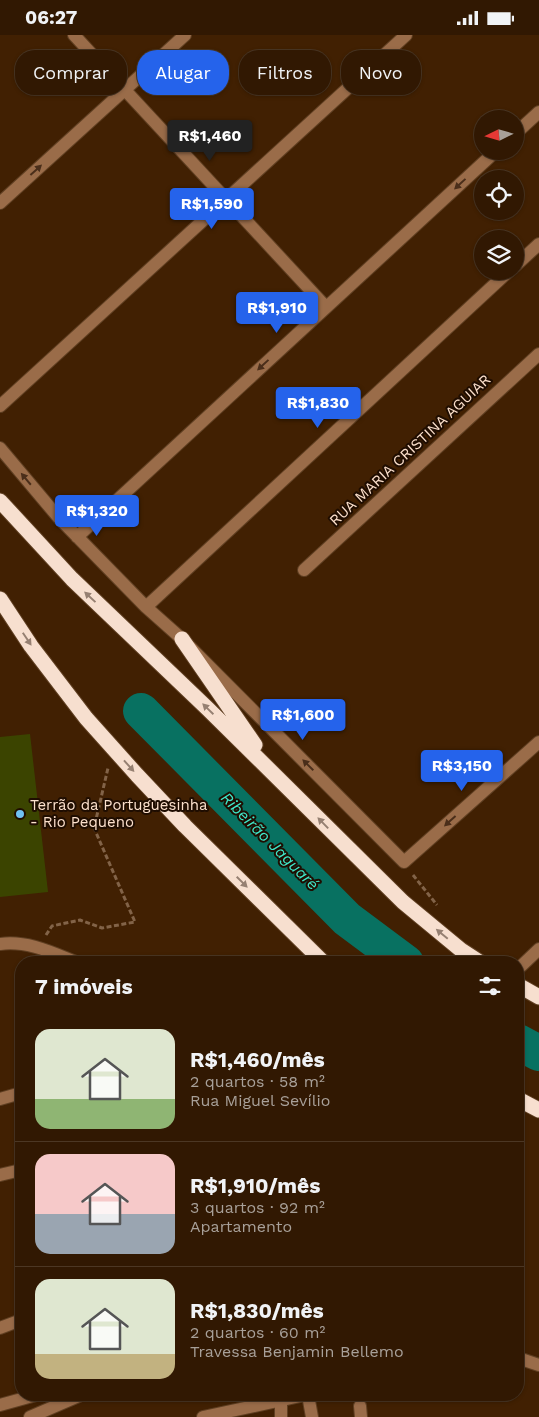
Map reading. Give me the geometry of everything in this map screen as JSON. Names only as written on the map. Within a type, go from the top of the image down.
[{"type":"highway","points":[[0,501],[72,579],[274,773],[348,849],[403,902],[471,956]]},
{"type":"highway","points":[[0,599],[37,653],[86,717],[112,747],[185,825],[317,956]]},
{"type":"highway","points":[[182,639],[274,773]]},
{"type":"highway","points":[[524,988],[539,997]]},
{"type":"highway","points":[[524,1102],[539,1110]]},
{"type":"street","points":[[74,35],[88,50]]},
{"type":"street","points":[[127,87],[185,35]]},
{"type":"street","points":[[0,406],[406,35]]},
{"type":"street","points":[[127,93],[326,307]]},
{"type":"street","points":[[0,203],[119,95]]},
{"type":"street","points":[[524,126],[539,112]]},
{"type":"street","points":[[77,537],[486,160]]},
{"type":"street","points":[[524,258],[539,244]]},
{"type":"street","points":[[146,607],[499,280]]},
{"type":"street","name":"RUA MARIA CRISTINA AGUIAR","points":[[304,570],[539,354]]},
{"type":"street","points":[[0,448],[77,537],[146,607],[182,639],[404,862],[539,742]]},
{"type":"street","points":[[0,944],[8,943],[37,947],[60,956]]},
{"type":"street","points":[[524,963],[539,949]]},
{"type":"street","points":[[0,1099],[15,1095]]},
{"type":"street","points":[[0,1175],[15,1171]]},
{"type":"street","points":[[0,1328],[15,1322]]},
{"type":"street","points":[[524,1360],[539,1365]]},
{"type":"street","points":[[0,1405],[15,1401]]},
{"type":"street","points":[[30,1417],[67,1401]]},
{"type":"street","points":[[203,1417],[276,1401]]},
{"type":"street","points":[[281,1401],[281,1417]]},
{"type":"street","points":[[308,1401],[312,1417]]},
{"type":"path","points":[[37,947],[52,926],[80,920],[102,928],[135,922],[94,828],[112,747]]},
{"type":"path","points":[[404,862],[438,907]]},
{"type":"green space","name":"Terrão da Portuguesinha - Rio Pequeno","points":[[30,734],[48,892],[0,897],[0,737]]},
{"type":"waterway","name":"Ribeirão Jaguaré","points":[[141,711],[347,919],[397,956]]},
{"type":"waterway","name":"Ribeirão Jaguaré","points":[[524,1045],[539,1053]]},
{"type":"place","name":"Terrão da Portuguesinha - Rio Pequeno","points":[[20,814]]}]
